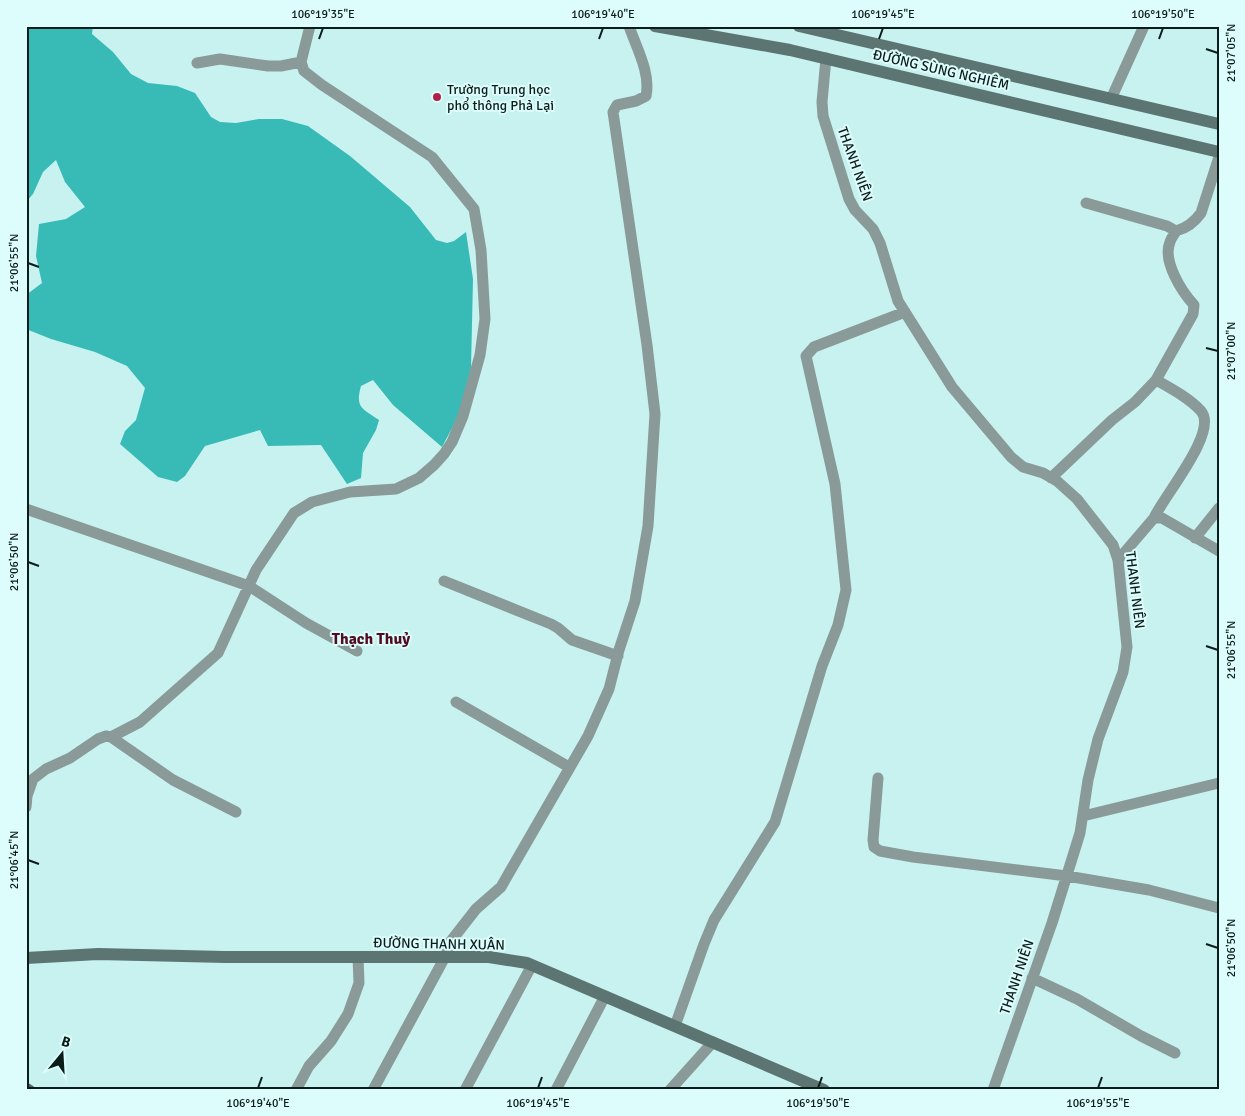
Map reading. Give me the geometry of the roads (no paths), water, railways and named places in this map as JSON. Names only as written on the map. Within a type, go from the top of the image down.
[{"type":"street","points":[[111,737],[140,722],[218,654],[256,570],[294,513],[312,502],[350,492],[396,489],[418,478],[434,466],[452,442],[463,416],[480,355],[485,320],[481,250],[474,209],[432,157],[322,85],[304,70],[301,62],[310,26]]},
{"type":"street","points":[[373,1090],[445,957],[451,941],[476,909],[501,887],[588,736],[609,689],[635,601],[648,526],[655,414],[647,345],[613,112],[616,105],[636,101],[646,96],[648,89],[644,70],[629,26]]},
{"type":"street","name":"ĐƯỜNG SÙNG NGHIÊM","points":[[655,26],[826,58],[1219,152]]},
{"type":"street","name":"ĐƯỜNG SÙNG NGHIÊM","points":[[799,26],[1219,124]]},
{"type":"street","points":[[1111,99],[1144,26]]},
{"type":"street","name":"THANH NIÊN","points":[[826,58],[822,102],[827,130],[849,200],[855,210],[873,229],[880,243],[898,301],[904,312],[952,387],[1011,457],[1022,468],[1043,473],[1051,478],[1077,499],[1113,545],[1118,560],[1127,647],[1123,672],[1096,747],[1088,780],[1080,833],[993,1090]]},
{"type":"street","points":[[197,63],[220,59],[281,66],[301,62]]},
{"type":"street","points":[[1051,478],[1112,420],[1136,402],[1156,380],[1193,314],[1194,305],[1175,277],[1169,259],[1169,243],[1176,232],[1196,221],[1219,157]]},
{"type":"street","points":[[1086,203],[1167,226],[1176,232]]},
{"type":"street","points":[[675,1026],[714,920],[775,822],[822,666],[838,626],[846,590],[835,484],[806,356],[814,347],[904,312]]},
{"type":"street","points":[[1118,560],[1154,518],[1190,464],[1205,422],[1202,413],[1183,396],[1156,380]]},
{"type":"street","points":[[1195,538],[1219,508]]},
{"type":"street","points":[[26,509],[248,586],[306,623],[357,651]]},
{"type":"street","points":[[1154,518],[1162,518],[1219,551]]},
{"type":"street","points":[[444,581],[551,624],[572,640],[618,656]]},
{"type":"street","points":[[456,702],[569,767]]},
{"type":"street","points":[[26,807],[27,796],[34,779],[46,770],[106,736],[111,737],[173,780],[236,812]]},
{"type":"street","points":[[878,778],[873,840],[874,847],[880,851],[913,857],[1066,876],[1149,890],[1219,908]]},
{"type":"street","points":[[1083,816],[1219,784]]},
{"type":"street","name":"ĐƯỜNG THANH XUÂN","points":[[26,958],[98,954],[225,957],[489,957],[532,965],[824,1090]]},
{"type":"street","points":[[296,1090],[309,1066],[331,1041],[348,1014],[359,982],[358,957]]},
{"type":"street","points":[[466,1090],[532,965]]},
{"type":"street","points":[[1032,978],[1077,999],[1141,1036],[1175,1053]]},
{"type":"street","points":[[556,1090],[605,996]]},
{"type":"street","points":[[670,1090],[713,1042]]},
{"type":"railway","points":[[26,1084],[36,1090]]},
{"type":"place","name":"Trường Trung học phổ thông Phả Lại","points":[[437,97]]},
{"type":"district","name":"Thạch Thuỷ","points":[[371,639]]}]
